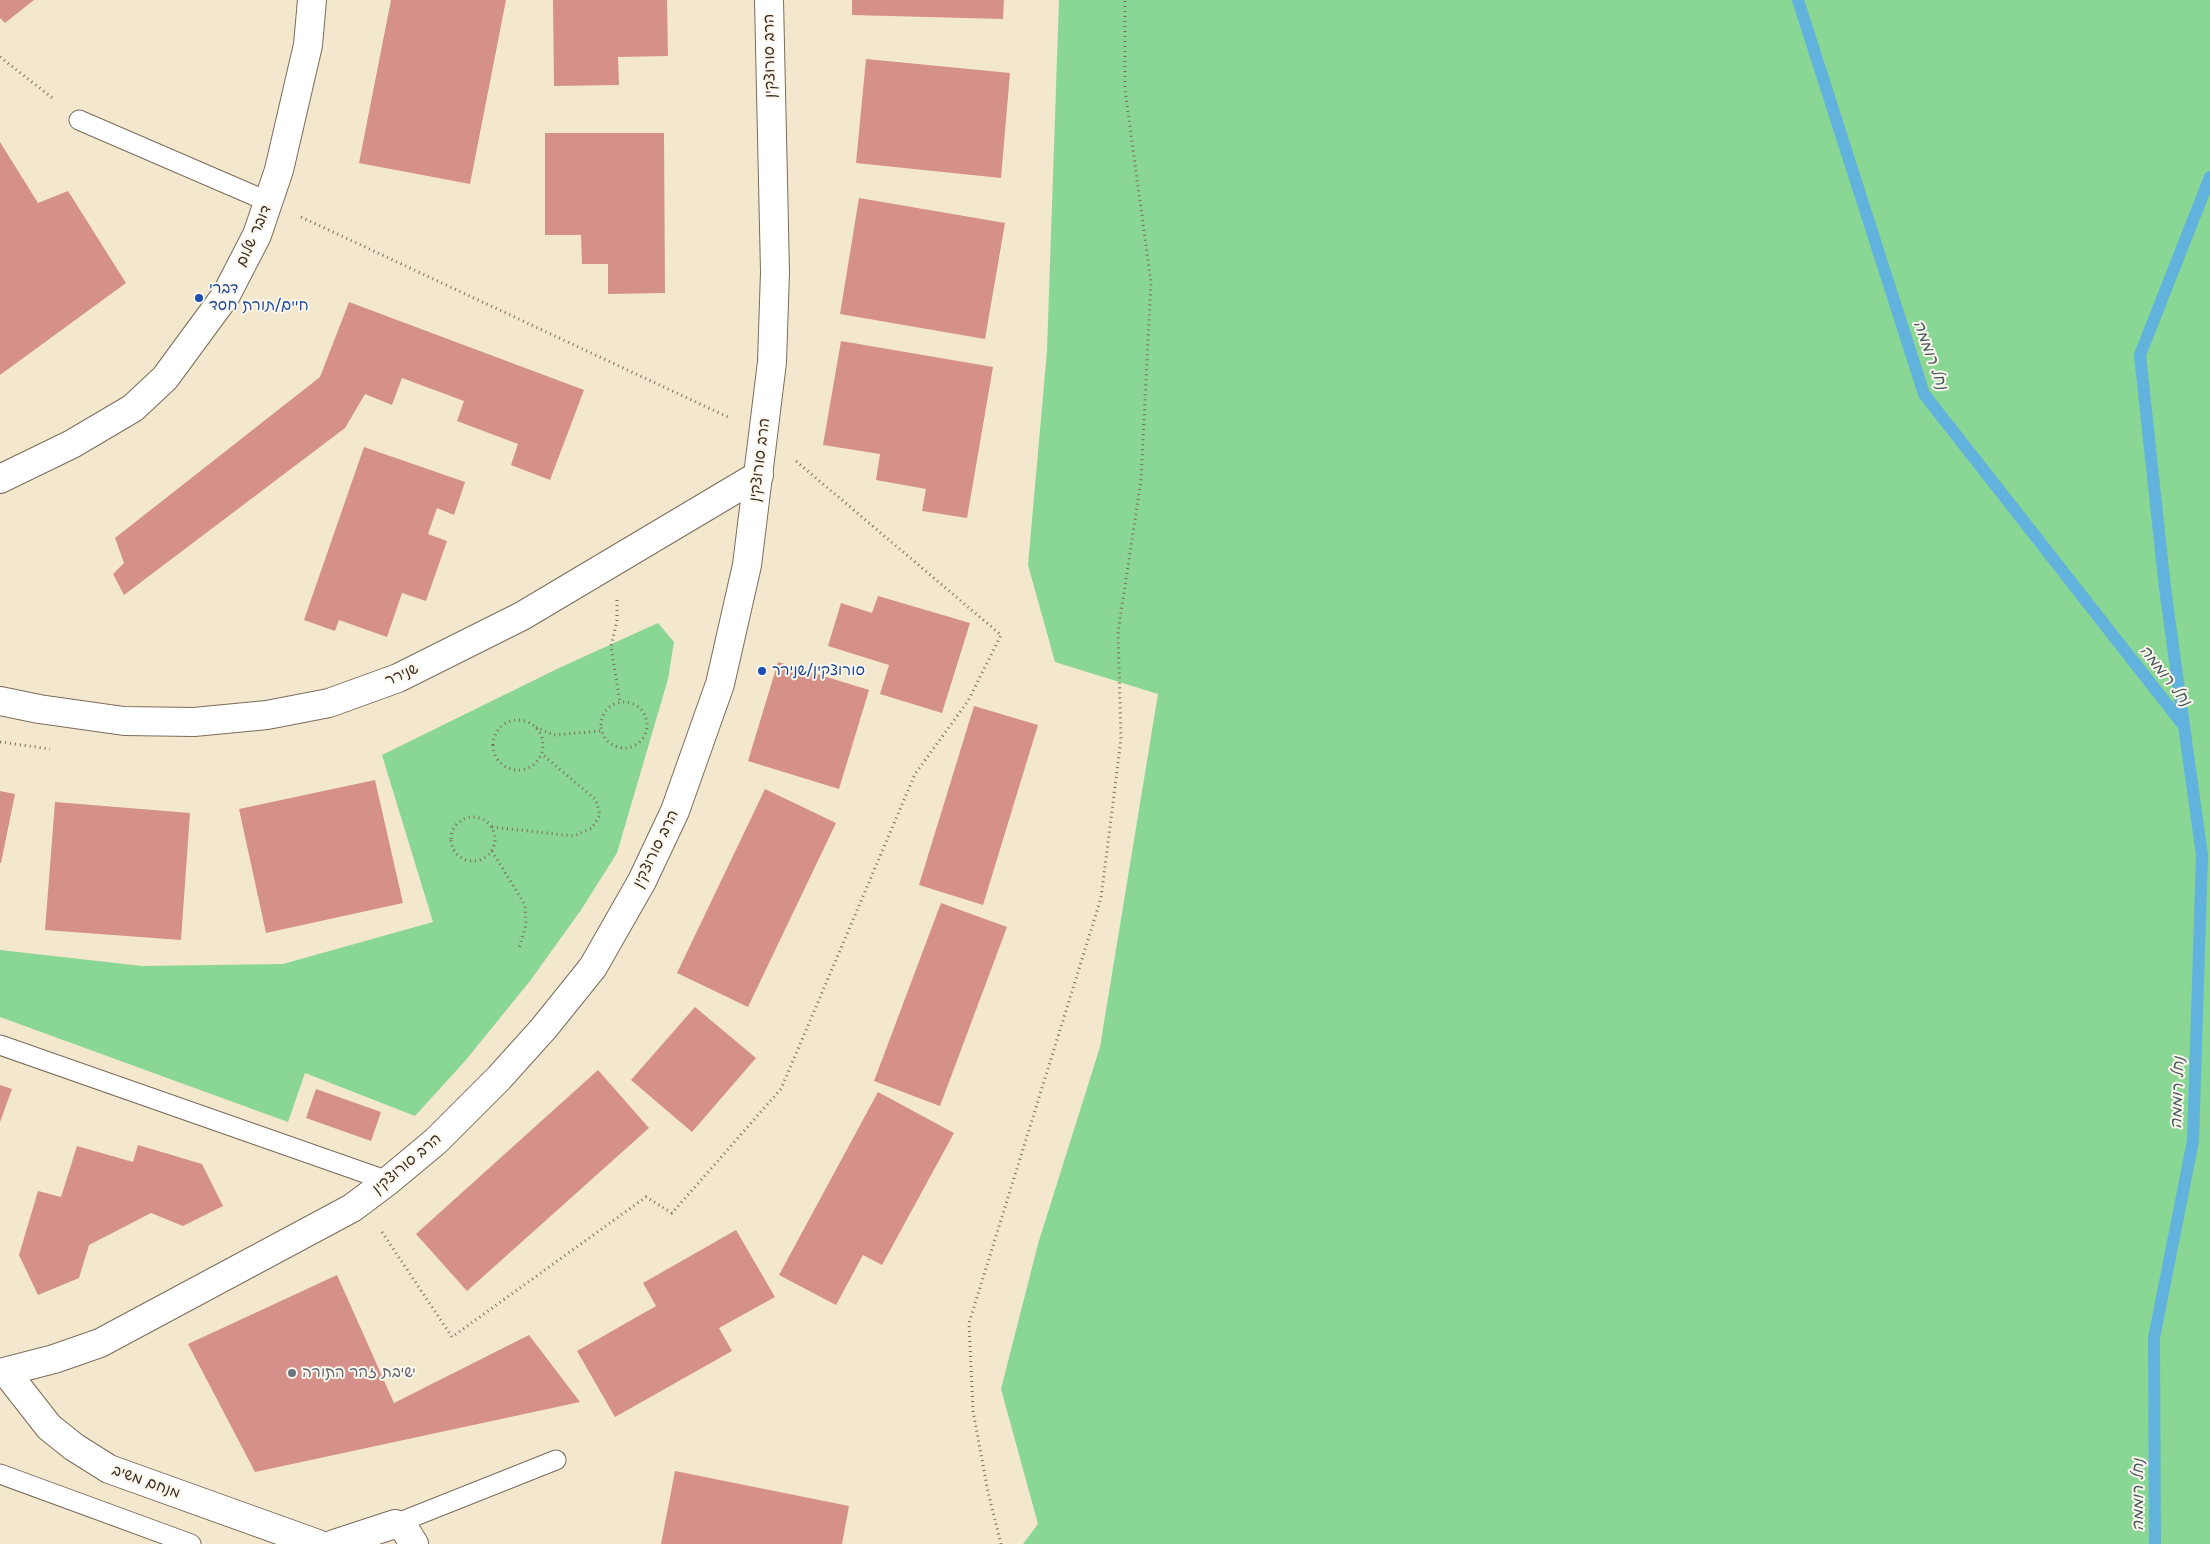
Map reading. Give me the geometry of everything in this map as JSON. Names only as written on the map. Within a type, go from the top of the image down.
[{"type":"street","name":"דובר שלום","points":[[0,479],[72,444],[133,408],[165,378],[226,295],[257,235],[269,202],[294,113],[308,45],[312,0]]},
{"type":"street","name":"הרב סורוצקין","points":[[3,1373],[100,1343],[278,1249],[361,1201],[388,1181],[436,1140],[499,1078],[544,1028],[593,967],[642,881],[675,812],[720,684],[747,565],[772,362],[775,272],[769,0]]},
{"type":"street","name":"שנירר","points":[[0,701],[39,710],[124,720],[194,722],[267,715],[329,702],[407,674],[522,616],[759,475]]},
{"type":"street","name":"מנחם משיב","points":[[3,1373],[49,1427],[74,1447],[109,1469],[318,1544]]},
{"type":"street","points":[[334,1544],[395,1524],[404,1528],[414,1544]]},
{"type":"lane","points":[[79,120],[269,202]]},
{"type":"lane","points":[[0,1045],[388,1181]]},
{"type":"lane","points":[[395,1524],[556,1460]]},
{"type":"lane","points":[[0,1474],[191,1544]]},
{"type":"path","points":[[1001,1544],[988,1492],[973,1411],[969,1323],[1101,898],[1121,739],[1118,632],[1141,480],[1150,283],[1125,89],[1125,0]]},
{"type":"path","points":[[0,58],[79,120]]},
{"type":"path","points":[[269,202],[763,433],[1001,635],[968,701],[914,774],[781,1089],[672,1214],[646,1197],[452,1337],[361,1201]]},
{"type":"path","points":[[609,563],[617,597],[617,620],[611,647],[620,702]]},
{"type":"path","points":[[620,702],[629,702],[639,708],[647,722],[645,736],[633,746],[617,748],[610,744],[601,731],[600,723],[603,715],[613,705],[620,702]]},
{"type":"path","points":[[534,725],[544,740],[542,754],[531,767],[523,770],[505,767],[497,759],[493,742],[501,726],[509,721],[527,721],[554,735],[601,731]]},
{"type":"path","points":[[492,827],[574,836],[592,828],[600,815],[596,800],[542,754]]},
{"type":"path","points":[[480,817],[487,821],[495,834],[492,850],[480,860],[464,859],[456,854],[450,839],[456,824],[464,818],[480,817]]},
{"type":"path","points":[[492,850],[525,905],[526,925],[519,948]]},
{"type":"green space","points":[[1059,0],[2210,0],[2210,1544],[1023,1544],[1038,1524],[1001,1389],[1038,1244],[1100,1047],[1158,694],[1055,662],[1028,565],[1047,351]]},
{"type":"green space","points":[[658,623],[674,642],[668,679],[617,853],[581,910],[530,981],[465,1061],[415,1116],[305,1073],[288,1122],[0,1017],[0,950],[142,966],[283,964],[433,922],[382,755],[559,668]]},
{"type":"building","points":[[0,0],[34,0],[5,23],[0,18]]},
{"type":"building","points":[[391,0],[506,0],[470,184],[359,163]]},
{"type":"building","points":[[553,0],[667,0],[668,56],[618,57],[619,85],[554,86]]},
{"type":"building","points":[[852,0],[1004,0],[1003,19],[852,15]]},
{"type":"building","points":[[866,59],[1010,73],[1001,178],[856,163]]},
{"type":"building","points":[[545,133],[664,133],[665,293],[608,294],[608,264],[582,264],[581,235],[545,235]]},
{"type":"building","points":[[0,142],[38,203],[68,191],[126,283],[0,375]]},
{"type":"building","points":[[859,198],[1005,223],[985,339],[840,314]]},
{"type":"building","points":[[349,302],[584,390],[550,480],[511,465],[518,444],[457,421],[464,401],[402,378],[392,405],[365,394],[345,428],[124,595],[113,574],[124,563],[115,538],[320,377]]},
{"type":"building","points":[[841,341],[993,367],[967,518],[922,511],[926,489],[876,480],[880,454],[823,445]]},
{"type":"building","points":[[364,447],[465,482],[454,515],[437,508],[428,534],[447,541],[426,601],[402,593],[387,637],[339,620],[335,631],[304,620]]},
{"type":"building","points":[[878,596],[970,623],[942,713],[880,694],[889,665],[828,646],[841,603],[872,613]]},
{"type":"building","points":[[778,662],[869,690],[839,789],[748,761]]},
{"type":"building","points":[[974,706],[1038,725],[983,905],[919,885]]},
{"type":"building","points":[[375,780],[403,903],[266,933],[239,809]]},
{"type":"building","points":[[765,789],[836,823],[748,1007],[677,973]]},
{"type":"building","points":[[0,791],[15,794],[1,863],[0,863]]},
{"type":"building","points":[[55,802],[190,813],[181,940],[45,930]]},
{"type":"building","points":[[941,903],[1007,927],[940,1106],[874,1081]]},
{"type":"building","points":[[695,1007],[756,1058],[692,1132],[631,1080]]},
{"type":"building","points":[[598,1070],[649,1128],[467,1291],[416,1234]]},
{"type":"building","points":[[0,1085],[12,1089],[0,1122]]},
{"type":"building","points":[[316,1089],[381,1112],[371,1141],[306,1118]]},
{"type":"building","points":[[878,1092],[954,1133],[882,1265],[863,1255],[836,1305],[779,1275]]},
{"type":"building","points":[[138,1145],[202,1164],[223,1206],[183,1226],[151,1213],[89,1245],[79,1278],[38,1295],[19,1255],[38,1191],[61,1197],[77,1146],[133,1162]]},
{"type":"building","points":[[736,1230],[775,1297],[719,1328],[732,1351],[615,1417],[577,1351],[656,1306],[643,1283]]},
{"type":"building","name":"ישיבת זהר התורה","points":[[337,1275],[394,1403],[529,1335],[580,1402],[255,1472],[188,1344]]},
{"type":"building","points":[[675,1471],[849,1506],[842,1544],[661,1544]]},
{"type":"waterway","name":"נחל רוממה","points":[[1798,0],[1924,394],[2184,726],[2202,855],[2193,1141],[2154,1338],[2155,1544]]},
{"type":"waterway","points":[[2184,726],[2165,588],[2140,355],[2210,177]]},
{"type":"place","name":"דברי חיים/תורת חסד","points":[[199,298]]},
{"type":"place","name":"סורוצקין/שנירר","points":[[762,671]]},
{"type":"place","name":"ישיבת זהר התורה","points":[[292,1373]]}]
